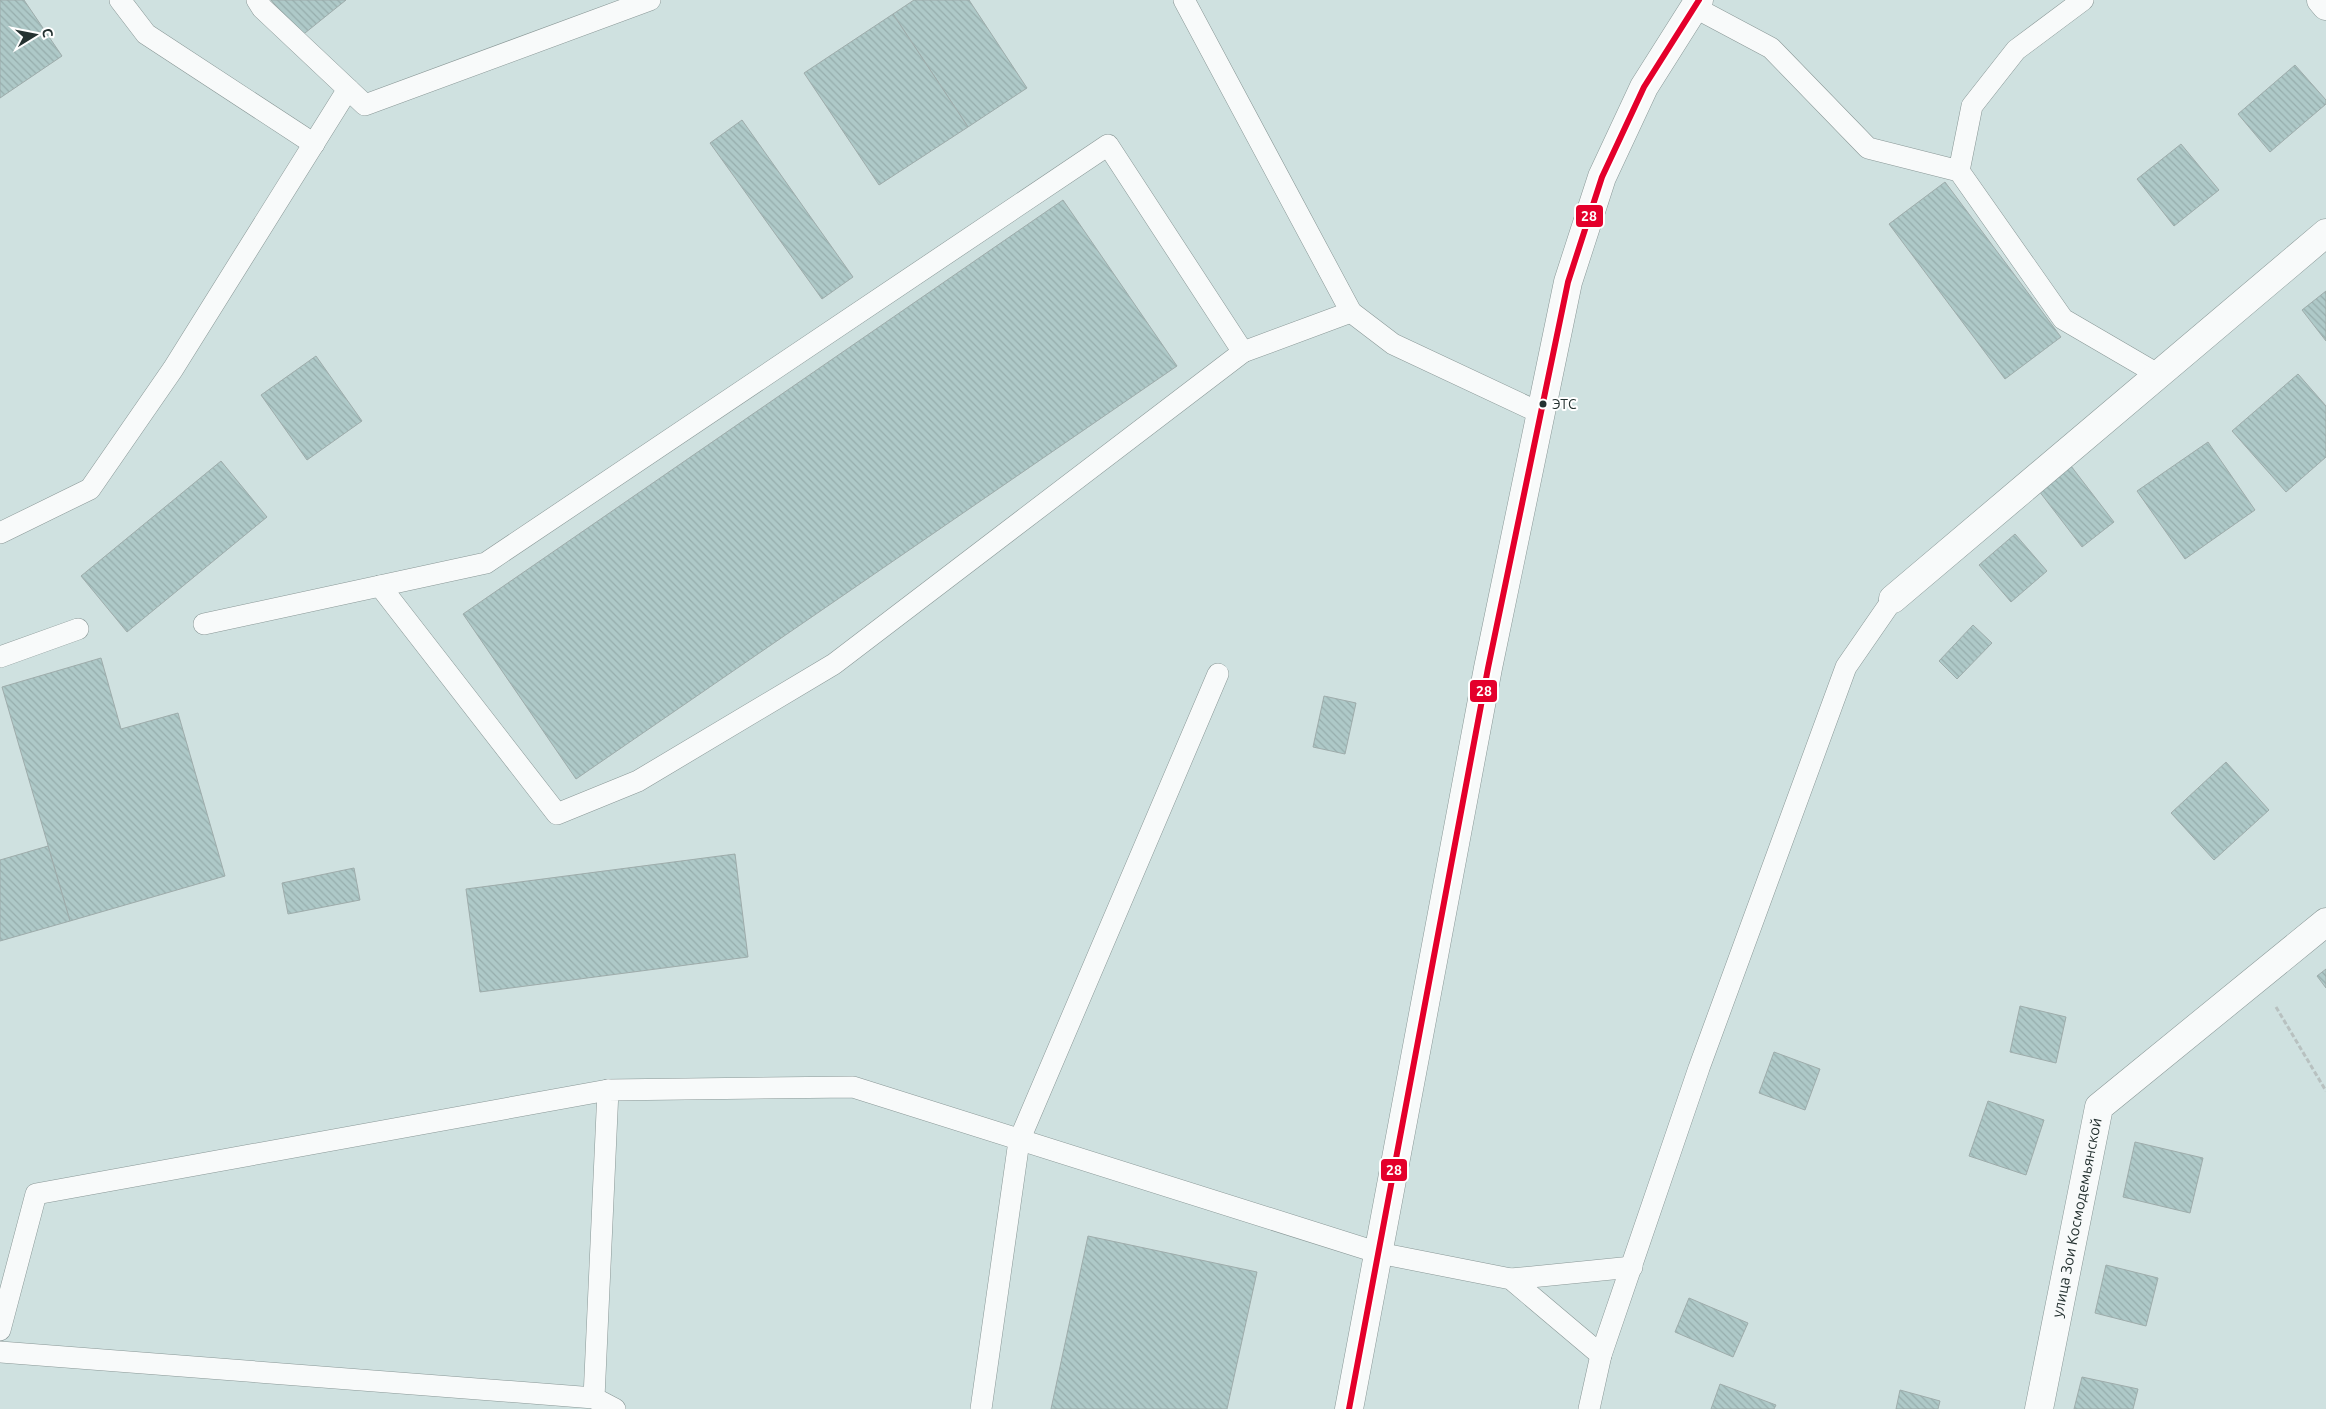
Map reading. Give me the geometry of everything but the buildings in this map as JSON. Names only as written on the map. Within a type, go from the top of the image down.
[{"type":"street","points":[[2321,0],[2326,6]]},
{"type":"street","points":[[1349,1409],[1488,668],[1568,282],[1602,177],[1644,87],[1697,3]]},
{"type":"street","points":[[1893,599],[2326,233]]},
{"type":"street","name":"улица Зои Космодемьянской","points":[[2039,1409],[2099,1107],[2326,922]]},
{"type":"lane","points":[[120,0],[146,34],[314,144]]},
{"type":"lane","points":[[257,0],[262,8],[365,105],[650,0]]},
{"type":"lane","points":[[1184,0],[1351,312],[1393,344],[1540,413]]},
{"type":"lane","points":[[1959,171],[1972,106],[2016,50],[2083,0]]},
{"type":"lane","points":[[1697,3],[1771,48],[1868,148],[1959,171],[2063,319],[2158,375]]},
{"type":"lane","points":[[0,533],[90,489],[173,369],[348,89]]},
{"type":"lane","points":[[204,624],[486,562],[1108,145],[1243,352]]},
{"type":"lane","points":[[380,586],[557,814],[638,781],[834,664],[1243,352],[1351,312]]},
{"type":"lane","points":[[1589,1409],[1601,1355],[1699,1068],[1846,667],[1893,599]]},
{"type":"lane","points":[[0,657],[78,629]]},
{"type":"lane","points":[[981,1409],[1019,1141],[1218,674]]},
{"type":"lane","points":[[0,1330],[36,1194],[608,1090],[852,1087],[1379,1253],[1511,1279],[1632,1267]]},
{"type":"lane","points":[[594,1398],[608,1090]]},
{"type":"lane","points":[[1511,1279],[1601,1355]]},
{"type":"lane","points":[[0,1352],[594,1398],[615,1409]]},
{"type":"path","points":[[2258,976],[2326,1091]]},
{"type":"transit line","name":"28","points":[[1349,1409],[1488,668],[1568,282],[1602,177],[1644,87],[1699,0]]},
{"type":"place","name":"ЭТС","points":[[1543,404]]}]
